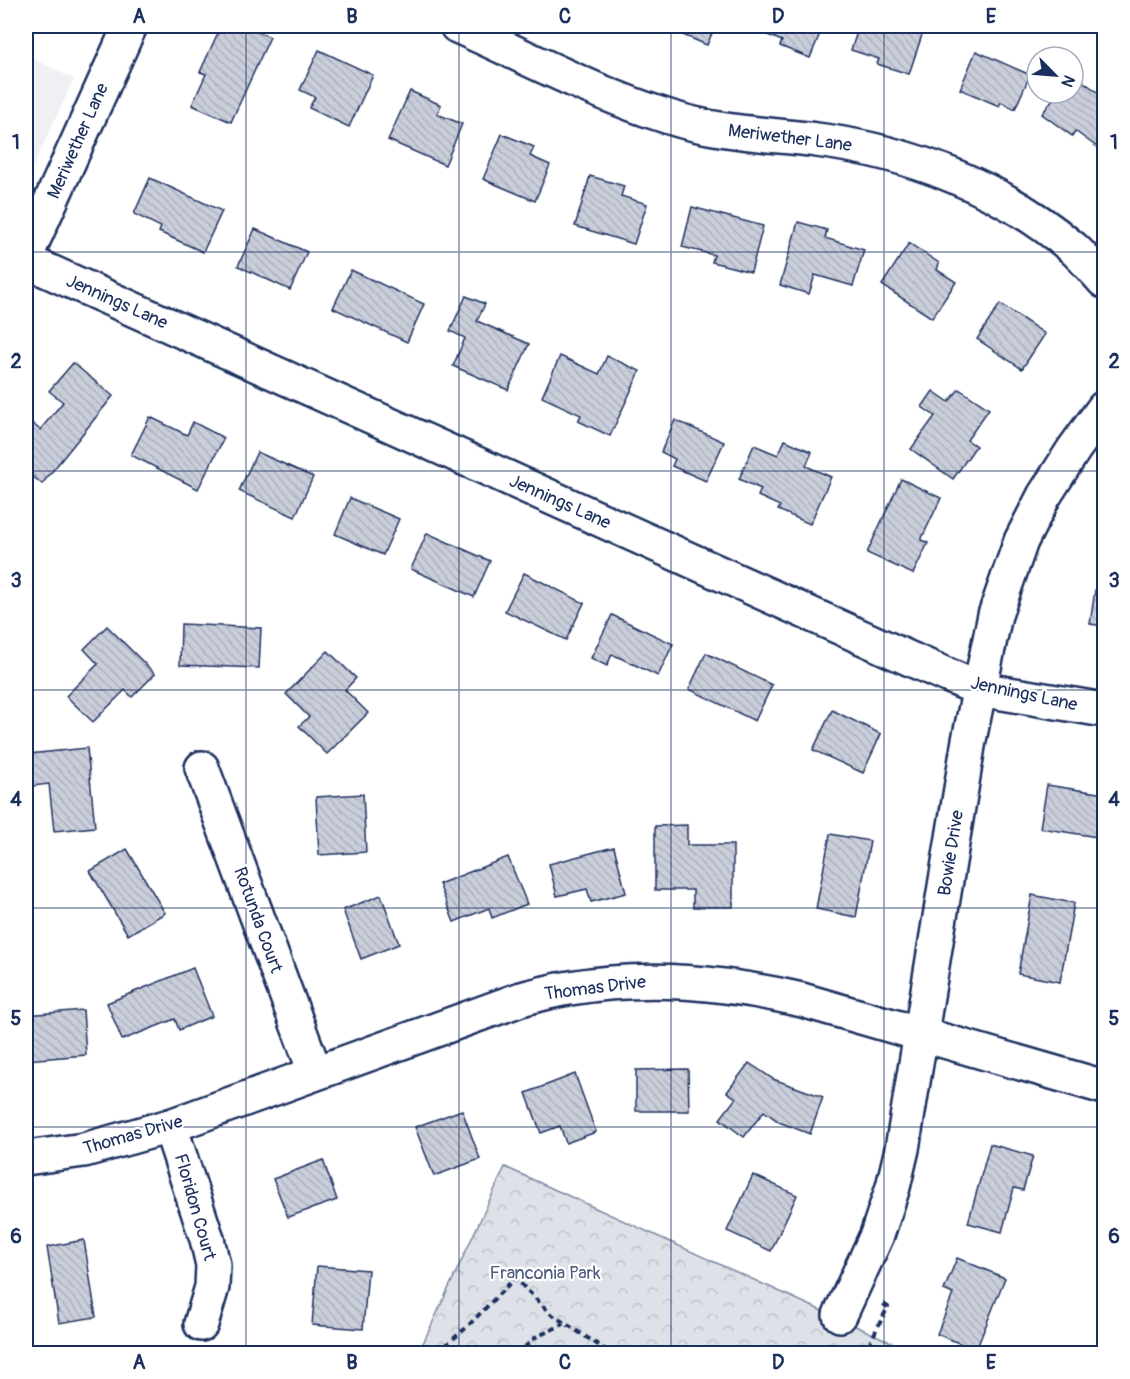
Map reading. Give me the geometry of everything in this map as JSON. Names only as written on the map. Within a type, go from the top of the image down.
[{"type":"street","name":"Meriwether Lane","points":[[26,256],[130,26]]},
{"type":"street","name":"Meriwether Lane","points":[[457,26],[615,97],[670,118],[732,132],[818,140],[867,149],[915,161],[956,177],[1023,212],[1051,231],[1104,280]]},
{"type":"street","name":"Jennings Lane","points":[[26,261],[979,689],[1104,710]]},
{"type":"street","name":"Bowie Drive","points":[[840,1316],[877,1235],[902,1149],[967,751],[995,615],[1021,541],[1044,496],[1104,408]]},
{"type":"street","name":"Rotunda Court","points":[[202,768],[315,1072]]},
{"type":"street","name":"Thomas Drive","points":[[26,1158],[84,1150],[170,1126],[521,999],[569,988],[629,981],[689,981],[753,989],[802,1000],[1104,1087]]},
{"type":"street","name":"Floridon Court","points":[[170,1126],[207,1239],[213,1265],[210,1296],[201,1324]]},
{"type":"path","points":[[440,1353],[441,1349],[466,1328],[515,1278],[551,1314],[612,1353]]},
{"type":"path","points":[[517,1353],[536,1337],[565,1323]]},
{"type":"shaded area","points":[[26,55],[74,79],[26,182]]},
{"type":"green space","name":"Franconia Park","points":[[505,1167],[915,1353],[418,1354]]},
{"type":"building","points":[[221,26],[244,26],[270,37],[231,122],[192,105],[206,74],[200,72]]},
{"type":"building","points":[[679,26],[715,26],[707,45],[676,32]]},
{"type":"building","points":[[746,26],[823,26],[810,58],[780,46],[782,41]]},
{"type":"building","points":[[859,26],[914,26],[924,29],[909,74],[877,64],[879,59],[851,50]]},
{"type":"building","points":[[319,50],[373,75],[349,127],[309,108],[315,97],[300,90]]},
{"type":"building","points":[[976,51],[1025,73],[1025,86],[1015,109],[1001,102],[999,106],[960,89]]},
{"type":"building","points":[[1085,83],[1104,97],[1104,152],[1075,131],[1072,136],[1042,114],[1048,105],[1085,105]]},
{"type":"building","points":[[410,91],[441,105],[437,114],[462,124],[445,165],[388,140]]},
{"type":"building","points":[[502,134],[534,147],[530,156],[550,165],[535,201],[483,179]]},
{"type":"building","points":[[590,176],[624,186],[621,196],[647,204],[634,244],[575,226]]},
{"type":"building","points":[[150,178],[222,211],[203,252],[159,232],[161,227],[134,214]]},
{"type":"building","points":[[692,207],[763,226],[751,272],[712,262],[714,255],[682,247]]},
{"type":"building","points":[[798,222],[827,230],[825,238],[864,250],[853,286],[815,275],[809,294],[780,285]]},
{"type":"building","points":[[255,229],[307,252],[290,290],[238,266]]},
{"type":"building","points":[[909,243],[939,263],[937,270],[956,282],[932,318],[882,285]]},
{"type":"building","points":[[351,270],[424,304],[407,342],[333,308]]},
{"type":"building","points":[[466,296],[485,304],[477,321],[529,344],[508,390],[453,366],[465,338],[450,331]]},
{"type":"building","points":[[1000,304],[1045,334],[1022,369],[977,339]]},
{"type":"building","points":[[560,356],[599,374],[607,356],[640,371],[610,436],[578,421],[581,415],[542,397]]},
{"type":"building","points":[[73,363],[113,396],[42,484],[26,471],[26,430],[32,423],[40,430],[63,402],[49,391]]},
{"type":"building","points":[[959,389],[989,409],[967,440],[976,446],[953,479],[911,449],[935,416],[922,407],[933,391],[949,402]]},
{"type":"building","points":[[150,417],[187,435],[193,422],[224,438],[198,489],[131,455]]},
{"type":"building","points":[[675,420],[724,442],[706,481],[672,466],[675,459],[661,452]]},
{"type":"building","points":[[785,440],[812,452],[806,466],[831,477],[810,524],[778,510],[780,506],[758,496],[761,489],[739,479],[754,445],[778,455]]},
{"type":"building","points":[[257,452],[313,477],[295,517],[239,491]]},
{"type":"building","points":[[901,479],[941,498],[921,540],[928,543],[913,574],[867,553]]},
{"type":"building","points":[[350,498],[399,519],[383,555],[335,534]]},
{"type":"building","points":[[427,533],[490,561],[474,597],[411,569]]},
{"type":"building","points":[[1103,570],[1104,626],[1090,624],[1095,590],[1100,590]]},
{"type":"building","points":[[524,573],[584,603],[566,640],[505,611]]},
{"type":"building","points":[[612,615],[673,644],[658,676],[612,654],[607,666],[591,658]]},
{"type":"building","points":[[181,624],[261,628],[259,668],[180,665]]},
{"type":"building","points":[[107,626],[155,674],[132,697],[125,690],[93,722],[66,696],[98,664],[84,649]]},
{"type":"building","points":[[328,651],[356,678],[345,690],[368,713],[327,754],[299,726],[309,717],[286,694]]},
{"type":"building","points":[[706,653],[772,685],[755,721],[689,689]]},
{"type":"building","points":[[832,710],[881,734],[863,773],[813,750]]},
{"type":"building","points":[[87,748],[95,827],[54,831],[49,784],[33,786],[29,754]]},
{"type":"building","points":[[1047,785],[1104,794],[1104,838],[1040,828]]},
{"type":"building","points":[[363,794],[366,852],[319,855],[316,797]]},
{"type":"building","points":[[687,825],[687,845],[733,845],[733,907],[693,907],[693,890],[655,890],[655,826]]},
{"type":"building","points":[[830,834],[870,841],[856,917],[816,909]]},
{"type":"building","points":[[614,847],[626,893],[591,902],[587,889],[557,896],[549,864]]},
{"type":"building","points":[[127,849],[165,913],[128,935],[90,871]]},
{"type":"building","points":[[508,857],[527,904],[492,918],[489,908],[454,922],[439,884]]},
{"type":"building","points":[[381,895],[399,944],[361,959],[343,910]]},
{"type":"building","points":[[1032,895],[1074,903],[1060,982],[1018,974]]},
{"type":"building","points":[[193,968],[212,1016],[179,1030],[175,1019],[122,1040],[107,1003]]},
{"type":"building","points":[[83,1010],[86,1055],[26,1060],[26,1015]]},
{"type":"building","points":[[749,1063],[773,1079],[823,1097],[810,1134],[779,1122],[764,1111],[744,1137],[720,1119],[736,1098],[727,1092]]},
{"type":"building","points":[[688,1069],[689,1111],[636,1111],[636,1070]]},
{"type":"building","points":[[575,1074],[596,1132],[566,1143],[560,1126],[541,1133],[526,1093]]},
{"type":"building","points":[[462,1110],[480,1159],[434,1176],[415,1127]]},
{"type":"building","points":[[990,1144],[1033,1156],[1023,1190],[1014,1188],[1002,1232],[968,1223]]},
{"type":"building","points":[[323,1160],[337,1200],[288,1217],[273,1179]]},
{"type":"building","points":[[753,1175],[797,1195],[771,1251],[727,1231]]},
{"type":"building","points":[[1104,1185],[1104,1216],[1098,1214]]},
{"type":"building","points":[[84,1240],[96,1317],[59,1323],[47,1247]]},
{"type":"building","points":[[957,1258],[1005,1278],[976,1350],[937,1334],[953,1294],[944,1290]]},
{"type":"building","points":[[317,1266],[368,1270],[363,1329],[312,1325]]}]
